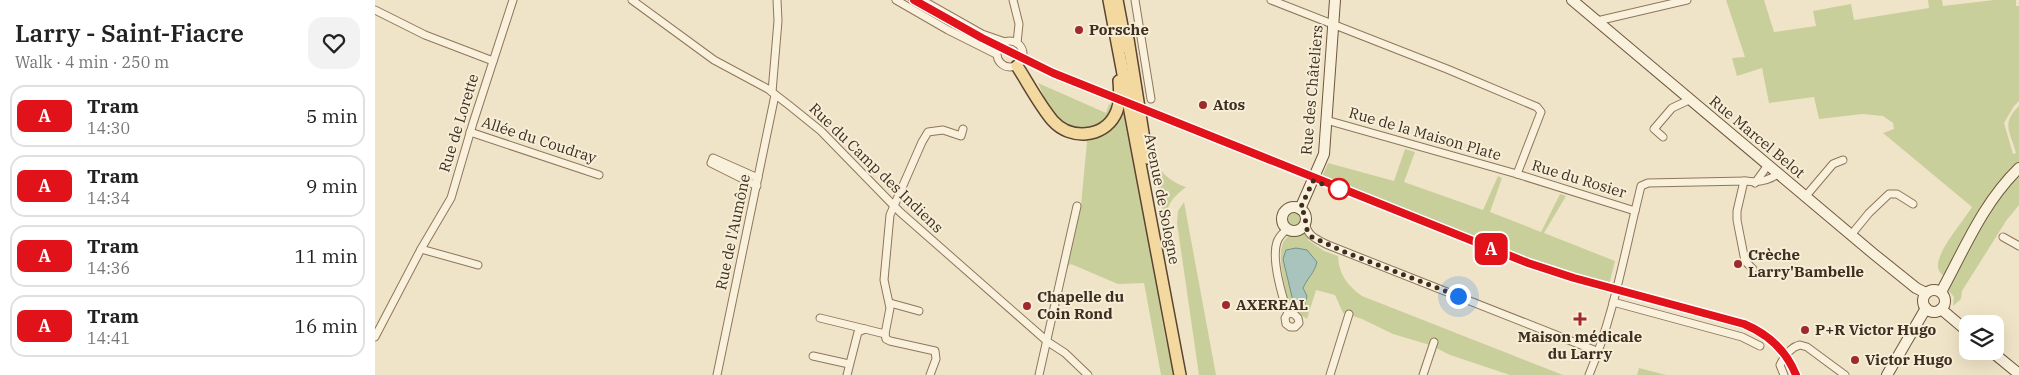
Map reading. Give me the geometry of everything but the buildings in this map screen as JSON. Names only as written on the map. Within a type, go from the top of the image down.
[{"type":"main road","points":[[1017,66],[1053,121],[1062,128],[1075,133],[1085,134],[1099,130],[1107,125],[1116,114],[1120,91],[1108,0]]},
{"type":"main road","name":"Avenue de Sologne","points":[[1108,0],[1180,375]]},
{"type":"main road","name":"Avenue de Sologne","points":[[1117,0],[1188,375]]},
{"type":"main road","points":[[1122,0],[1147,158]]},
{"type":"main road","name":"Rue des Châteliers","points":[[1300,209],[1324,154],[1335,0]]},
{"type":"main road","name":"Rue Marcel Belot","points":[[1572,0],[1805,197],[1908,282],[1926,293]]},
{"type":"main road","points":[[1941,292],[1984,211],[1995,194],[2019,168]]},
{"type":"main road","points":[[1293,207],[1300,209],[1305,214],[1305,222],[1298,230],[1287,228],[1282,220],[1285,211],[1293,207]]},
{"type":"main road","points":[[1935,289],[1941,292],[1945,302],[1941,309],[1932,312],[1926,308],[1923,299],[1926,293],[1935,289]]},
{"type":"main road","points":[[1887,375],[1926,308]]},
{"type":"main road","points":[[1941,309],[1959,324]]},
{"type":"main road","points":[[2002,360],[2019,374]]},
{"type":"street","name":"Rue de Lorette","points":[[375,337],[421,249],[451,198],[470,132],[513,0]]},
{"type":"street","name":"Rue du Camp des Indiens","points":[[632,0],[715,60],[774,94],[821,131],[893,206],[1047,342],[1065,353],[1088,375]]},
{"type":"street","name":"Rue de l'Aumône","points":[[718,375],[758,182],[774,94],[778,22],[777,0]]},
{"type":"street","points":[[896,0],[948,30],[996,54]]},
{"type":"street","points":[[923,0],[982,34],[1005,42],[1017,42]]},
{"type":"street","points":[[1005,42],[999,46],[996,54],[999,62],[1010,68],[1017,66],[1024,54],[1023,49],[1017,42],[1019,24],[1013,0]]},
{"type":"street","points":[[1135,0],[1151,99]]},
{"type":"street","points":[[1271,0],[1333,24]]},
{"type":"street","points":[[1597,21],[1687,0]]},
{"type":"street","points":[[375,10],[425,36],[493,61]]},
{"type":"street","name":"Rue du Rosier","points":[[1333,24],[1537,107],[1541,112],[1517,174],[1635,211],[1641,186],[1647,184],[1755,183],[1771,179],[1778,174]]},
{"type":"street","points":[[1663,137],[1654,129],[1672,108],[1689,100]]},
{"type":"street","name":"Rue de la Maison Plate","points":[[1326,120],[1517,174]]},
{"type":"street","points":[[930,375],[936,358],[935,351],[886,340],[885,334],[890,317],[890,303],[884,280],[891,215],[893,206],[925,135],[928,132],[943,130],[961,136],[963,129]]},
{"type":"street","name":"Allée du Coudray","points":[[470,132],[599,175]]},
{"type":"street","points":[[713,158],[758,182],[711,162],[713,158]]},
{"type":"street","points":[[1805,197],[1833,164],[1843,160]]},
{"type":"street","points":[[1755,183],[1768,166]]},
{"type":"street","points":[[1744,182],[1737,211],[1737,220],[1745,261],[1753,269]]},
{"type":"street","points":[[1851,235],[1869,213],[1889,194],[1897,194],[1913,204]]},
{"type":"street","points":[[1039,375],[1077,206]]},
{"type":"street","points":[[1589,375],[1599,352],[1635,211]]},
{"type":"street","points":[[1305,222],[1306,228],[1312,237],[1328,245],[1599,352]]},
{"type":"street","points":[[1287,228],[1280,236],[1275,248],[1276,265],[1288,313]]},
{"type":"street","points":[[2003,237],[2019,246]]},
{"type":"street","points":[[421,249],[478,265]]},
{"type":"street","points":[[1613,302],[1716,330],[1760,346]]},
{"type":"street","points":[[890,303],[919,311]]},
{"type":"street","points":[[1329,375],[1349,314]]},
{"type":"street","points":[[820,318],[885,334]]},
{"type":"street","points":[[847,375],[855,339],[858,332],[865,329]]},
{"type":"street","points":[[1423,375],[1434,342]]},
{"type":"street","points":[[1784,375],[1780,366],[1783,358],[1792,349],[1801,345],[1807,347],[1845,375]]},
{"type":"street","points":[[813,356],[849,364]]},
{"type":"green space","points":[[1726,0],[1764,0],[1774,32],[1816,26],[1813,11],[1851,4],[1854,20],[1929,8],[1928,0],[1942,0],[1943,6],[1994,0],[2016,0],[2016,6],[2019,6],[2019,101],[2004,123],[2013,154],[2016,153],[2008,124],[2013,112],[2019,106],[2019,163],[1945,277],[1938,268],[1939,258],[1972,207],[1883,133],[1894,129],[1893,123],[1883,116],[1862,114],[1819,119],[1814,97],[1769,103],[1762,68],[1737,76],[1732,58],[1745,57]]},
{"type":"green space","points":[[1038,83],[1106,113],[1109,104],[1113,106],[1108,118],[1099,125],[1078,130],[1068,128],[1056,118]]},
{"type":"green space","points":[[1123,95],[1165,336],[1174,375],[1161,375],[1144,283],[1118,284],[1071,264],[1067,267],[1081,205],[1087,142],[1075,137],[1095,136]]},
{"type":"green space","points":[[1405,149],[1415,152],[1404,182],[1483,210],[1498,176],[1502,178],[1490,212],[1541,232],[1560,194],[1566,196],[1544,233],[1615,261],[1609,285],[1550,269],[1406,213],[1474,241],[1472,246],[1390,213],[1392,207],[1320,181],[1328,163],[1394,181]]},
{"type":"green space","points":[[1152,157],[1166,176],[1186,187],[1170,203],[1165,225]]},
{"type":"green space","points":[[1284,165],[1307,174],[1305,179],[1282,170]]},
{"type":"green space","points":[[2019,173],[2019,205],[2006,221],[1962,291],[1961,299],[1953,306],[1954,297],[1947,289],[1986,214]]},
{"type":"green space","points":[[1184,202],[1216,375],[1199,375],[1177,223],[1178,211]]},
{"type":"green space","points":[[1296,213],[1299,214],[1299,224],[1292,225],[1289,224],[1288,217],[1289,214]]},
{"type":"green space","points":[[1303,231],[1309,237],[1308,240],[1324,251],[1338,256],[1340,269],[1345,279],[1362,296],[1563,375],[1510,375],[1450,355],[1430,345],[1393,334],[1362,319],[1343,313],[1335,295],[1316,290],[1307,319],[1289,306],[1281,268],[1281,248],[1284,241],[1289,236]]},
{"type":"green space","points":[[1476,242],[1560,273],[1609,287],[1607,293],[1540,273],[1474,247]]},
{"type":"green space","points":[[1628,291],[1742,322],[1766,334],[1785,353],[1782,358],[1764,340],[1748,331],[1626,297]]},
{"type":"green space","points":[[1639,368],[1666,375],[1637,375]]},
{"type":"water","points":[[1296,248],[1307,250],[1317,262],[1303,288],[1307,296],[1304,307],[1295,303],[1292,297],[1283,259],[1286,250]]},
{"type":"tram line","points":[[908,0],[1010,57],[1112,101]]},
{"type":"tram line","name":"A","points":[[914,0],[982,38],[1053,73],[1356,196],[1552,272],[1744,324],[1756,329],[1775,342],[1796,375]]},
{"type":"tram line","points":[[1161,116],[1528,263],[1574,278],[1744,324],[1761,333],[1775,344],[1787,358],[1796,375]]},
{"type":"place","name":"Porsche","points":[[1079,30]]},
{"type":"place","name":"Atos","points":[[1203,105]]},
{"type":"place","name":"Crèche Larry'Bambelle","points":[[1738,264]]},
{"type":"place","name":"AXEREAL","points":[[1226,305]]},
{"type":"place","name":"Chapelle du Coin Rond","points":[[1027,306]]},
{"type":"place","name":"Maison médicale du Larry","points":[[1580,319]]},
{"type":"place","name":"P+R Victor Hugo","points":[[1805,330]]},
{"type":"place","name":"Victor Hugo","points":[[1855,360]]},
{"type":"route","points":[[1339,189],[1313,181],[1300,209],[1305,214],[1306,228],[1312,237],[1347,253],[1458,296]]}]
